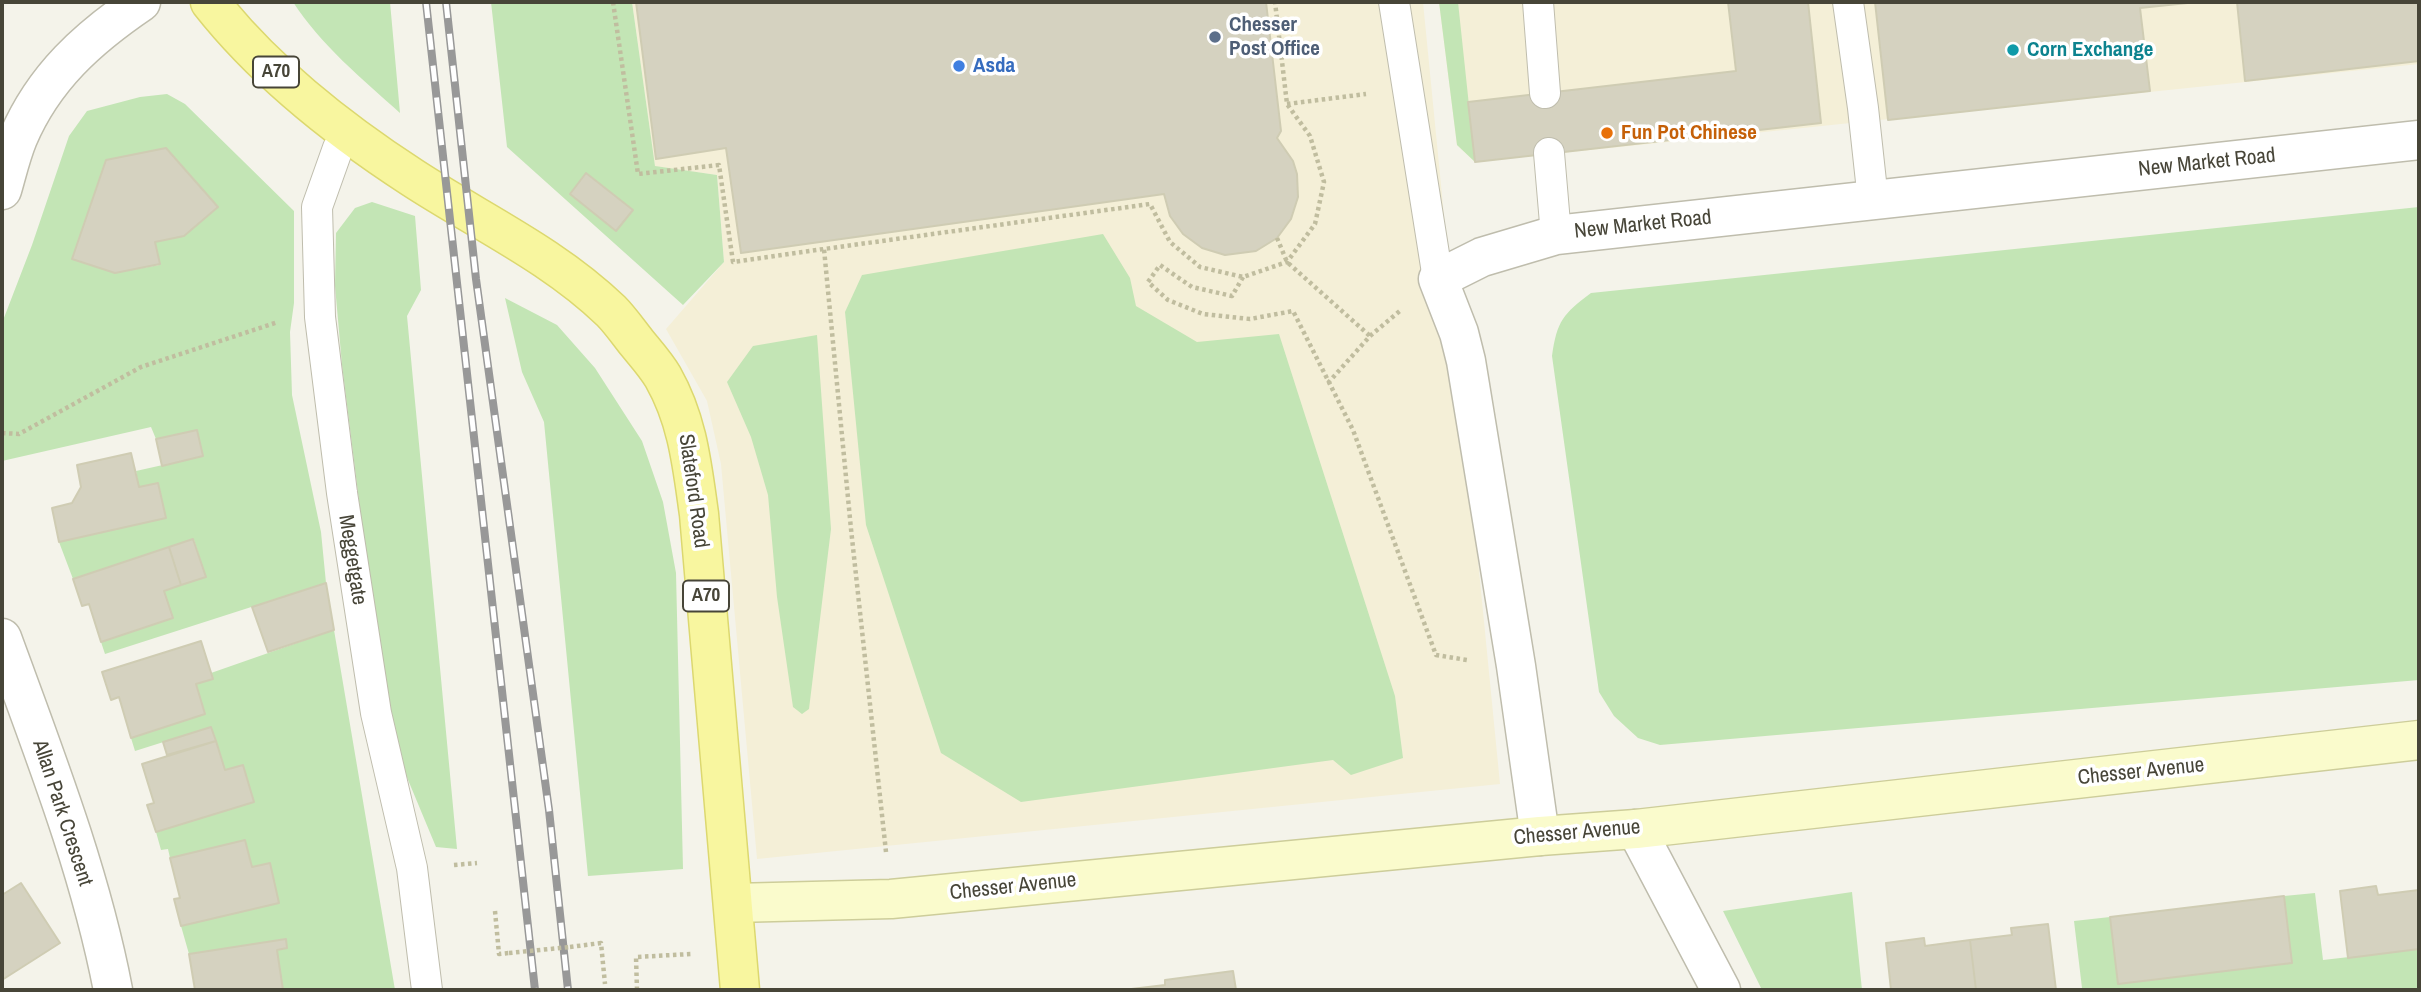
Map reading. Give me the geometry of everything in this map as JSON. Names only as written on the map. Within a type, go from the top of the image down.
[{"type":"main road","name":"Slateford Road","points":[[210,2],[248,45],[314,106],[413,178],[554,265],[611,311],[662,375],[677,404],[689,440],[699,514],[740,990]]},
{"type":"street","points":[[2,190],[18,139],[29,116],[55,76],[102,28],[141,2]]},
{"type":"street","name":"New Market Road","points":[[1438,279],[1482,257],[1556,234],[2419,140]]},
{"type":"street","points":[[1438,279],[1459,333],[1466,361],[1516,666],[1540,835]]},
{"type":"street","name":"Allan Park Crescent","points":[[2,638],[59,798],[95,914],[113,990]]},
{"type":"street","name":"Chesser Avenue","points":[[734,903],[891,899],[1540,835],[1636,829],[2419,740]]},
{"type":"street","points":[[1636,829],[1721,990]]},
{"type":"lane","points":[[1394,2],[1438,279]]},
{"type":"lane","points":[[1538,2],[1545,93]]},
{"type":"lane","points":[[1848,2],[1873,200]]},
{"type":"lane","name":"Meggetgate","points":[[350,133],[338,148],[317,207],[320,317],[342,493],[376,713],[412,868],[427,990]]},
{"type":"lane","points":[[1549,153],[1556,234]]},
{"type":"path","points":[[613,2],[638,174],[719,165],[733,262],[1150,204],[1170,242],[1200,267],[1243,277],[1287,262],[1315,224],[1324,182],[1310,136],[1287,104],[1275,2]]},
{"type":"path","points":[[1287,104],[1408,88]]},
{"type":"path","points":[[1276,238],[1287,262],[1370,336]]},
{"type":"path","points":[[824,249],[891,899]]},
{"type":"path","points":[[1243,277],[1232,296],[1192,287],[1160,265],[1148,282],[1168,300],[1203,314],[1250,319],[1293,311],[1353,430],[1436,655],[1516,666]]},
{"type":"path","points":[[1328,383],[1370,336],[1438,279]]},
{"type":"path","points":[[2,433],[19,434],[141,367],[280,322]]},
{"type":"path","points":[[495,911],[499,954],[601,943],[605,984]]},
{"type":"path","points":[[637,990],[636,957],[737,952]]},
{"type":"shaded area","points":[[632,2],[1423,2],[1500,784],[757,859],[721,464],[707,401],[666,329],[724,262],[717,175],[655,167]]},
{"type":"shaded area","points":[[1439,2],[2419,2],[2419,64],[1475,162],[1457,145]]},
{"type":"green space","points":[[293,2],[390,2],[400,113],[329,47]]},
{"type":"green space","points":[[491,2],[632,2],[655,166],[717,175],[724,262],[683,305],[507,147]]},
{"type":"green space","points":[[1439,2],[1458,2],[1475,162],[1457,145]]},
{"type":"green space","points":[[167,94],[185,104],[294,211],[294,303],[290,332],[292,395],[321,532],[326,583],[105,654],[101,642],[173,618],[164,591],[206,577],[194,540],[73,579],[59,542],[166,518],[158,483],[139,487],[136,471],[203,456],[197,430],[156,439],[151,427],[2,461],[2,323],[69,136],[87,111],[140,97]],"holes":[[[166,148],[218,207],[184,236],[155,242],[159,265],[115,273],[73,259],[106,160]]]},
{"type":"green space","points":[[372,202],[415,216],[421,290],[407,316],[457,849],[436,847],[396,751],[364,541],[342,365],[335,286],[336,233],[355,208]]},
{"type":"green space","points":[[2419,207],[2419,680],[1660,745],[1638,738],[1614,716],[1599,692],[1552,356],[1556,334],[1563,319],[1591,293]]},
{"type":"green space","points":[[1103,234],[1130,278],[1136,306],[1197,342],[1279,334],[1395,696],[1403,758],[1351,775],[1333,760],[1021,802],[941,753],[866,525],[845,312],[862,275]]},
{"type":"green space","points":[[505,298],[557,325],[595,368],[642,441],[663,502],[676,573],[683,869],[588,876],[544,422],[522,372]]},
{"type":"green space","points":[[817,335],[831,529],[809,709],[802,714],[793,707],[777,597],[768,495],[751,437],[727,382],[753,346]]},
{"type":"green space","points":[[334,630],[395,990],[283,990],[277,950],[287,948],[286,939],[189,954],[181,926],[279,903],[270,863],[252,867],[245,840],[170,858],[168,849],[161,850],[156,832],[254,801],[243,765],[225,770],[211,727],[135,751],[131,738],[205,714],[196,684],[213,679],[211,673]]},
{"type":"green space","points":[[1852,892],[1862,990],[1762,990],[1723,911]]},
{"type":"green space","points":[[2315,893],[2323,960],[2419,949],[2419,990],[2059,990],[2082,988],[2074,921],[2110,917],[2118,984],[2284,896]]},
{"type":"building","name":"Asda","points":[[636,2],[1266,2],[1281,131],[1277,138],[1293,161],[1297,174],[1298,197],[1291,219],[1277,238],[1256,251],[1225,255],[1202,248],[1183,234],[1170,216],[1164,194],[741,253],[726,148],[656,159]]},
{"type":"building","points":[[1728,2],[1808,2],[1821,123],[1475,162],[1468,102],[1736,71]]},
{"type":"building","name":"Corn Exchange","points":[[1875,2],[2197,2],[2140,8],[2150,91],[1888,120]]},
{"type":"building","points":[[2237,2],[2419,2],[2419,61],[2245,81]]},
{"type":"building","points":[[166,148],[218,207],[184,236],[155,242],[160,264],[115,273],[72,259],[106,160]]},
{"type":"building","points":[[586,173],[633,210],[616,231],[570,194]]},
{"type":"building","points":[[197,430],[203,456],[162,466],[156,439]]},
{"type":"building","points":[[131,453],[139,487],[158,483],[166,518],[59,542],[52,508],[72,503],[81,487],[77,465]]},
{"type":"building","points":[[193,539],[206,577],[181,585],[169,547]]},
{"type":"building","points":[[169,547],[181,585],[164,591],[173,618],[101,642],[89,604],[82,606],[73,579]]},
{"type":"building","points":[[326,583],[334,630],[268,652],[252,607]]},
{"type":"building","points":[[201,641],[213,679],[196,684],[205,714],[131,738],[119,697],[111,700],[102,672]]},
{"type":"building","points":[[211,727],[216,741],[167,755],[163,742]]},
{"type":"building","points":[[216,741],[225,770],[243,765],[254,802],[156,832],[147,805],[154,803],[142,764]]},
{"type":"building","points":[[245,840],[252,867],[270,863],[279,903],[181,926],[174,899],[180,898],[170,858]]},
{"type":"building","points":[[21,883],[60,943],[2,980],[2,895]]},
{"type":"building","points":[[2376,886],[2378,895],[2419,890],[2419,949],[2348,958],[2340,891]]},
{"type":"building","points":[[2284,896],[2292,963],[2118,984],[2110,917]]},
{"type":"building","points":[[2048,924],[2056,990],[1976,990],[1970,940],[2012,935],[2011,928]]},
{"type":"building","points":[[1924,938],[1925,946],[1970,940],[1976,990],[1891,990],[1886,943]]},
{"type":"building","points":[[286,939],[287,948],[277,950],[283,990],[195,990],[189,954]]},
{"type":"building","points":[[1233,971],[1236,990],[1123,990],[1165,985],[1165,980]]},
{"type":"railway","points":[[426,2],[535,990]]},
{"type":"railway","points":[[446,2],[476,279],[549,810],[568,990]]},
{"type":"place","name":"Chesser Post Office","points":[[1215,37]]},
{"type":"place","name":"Corn Exchange","points":[[2013,50]]},
{"type":"place","name":"Asda","points":[[959,66]]},
{"type":"place","name":"Fun Pot Chinese","points":[[1607,133]]}]
